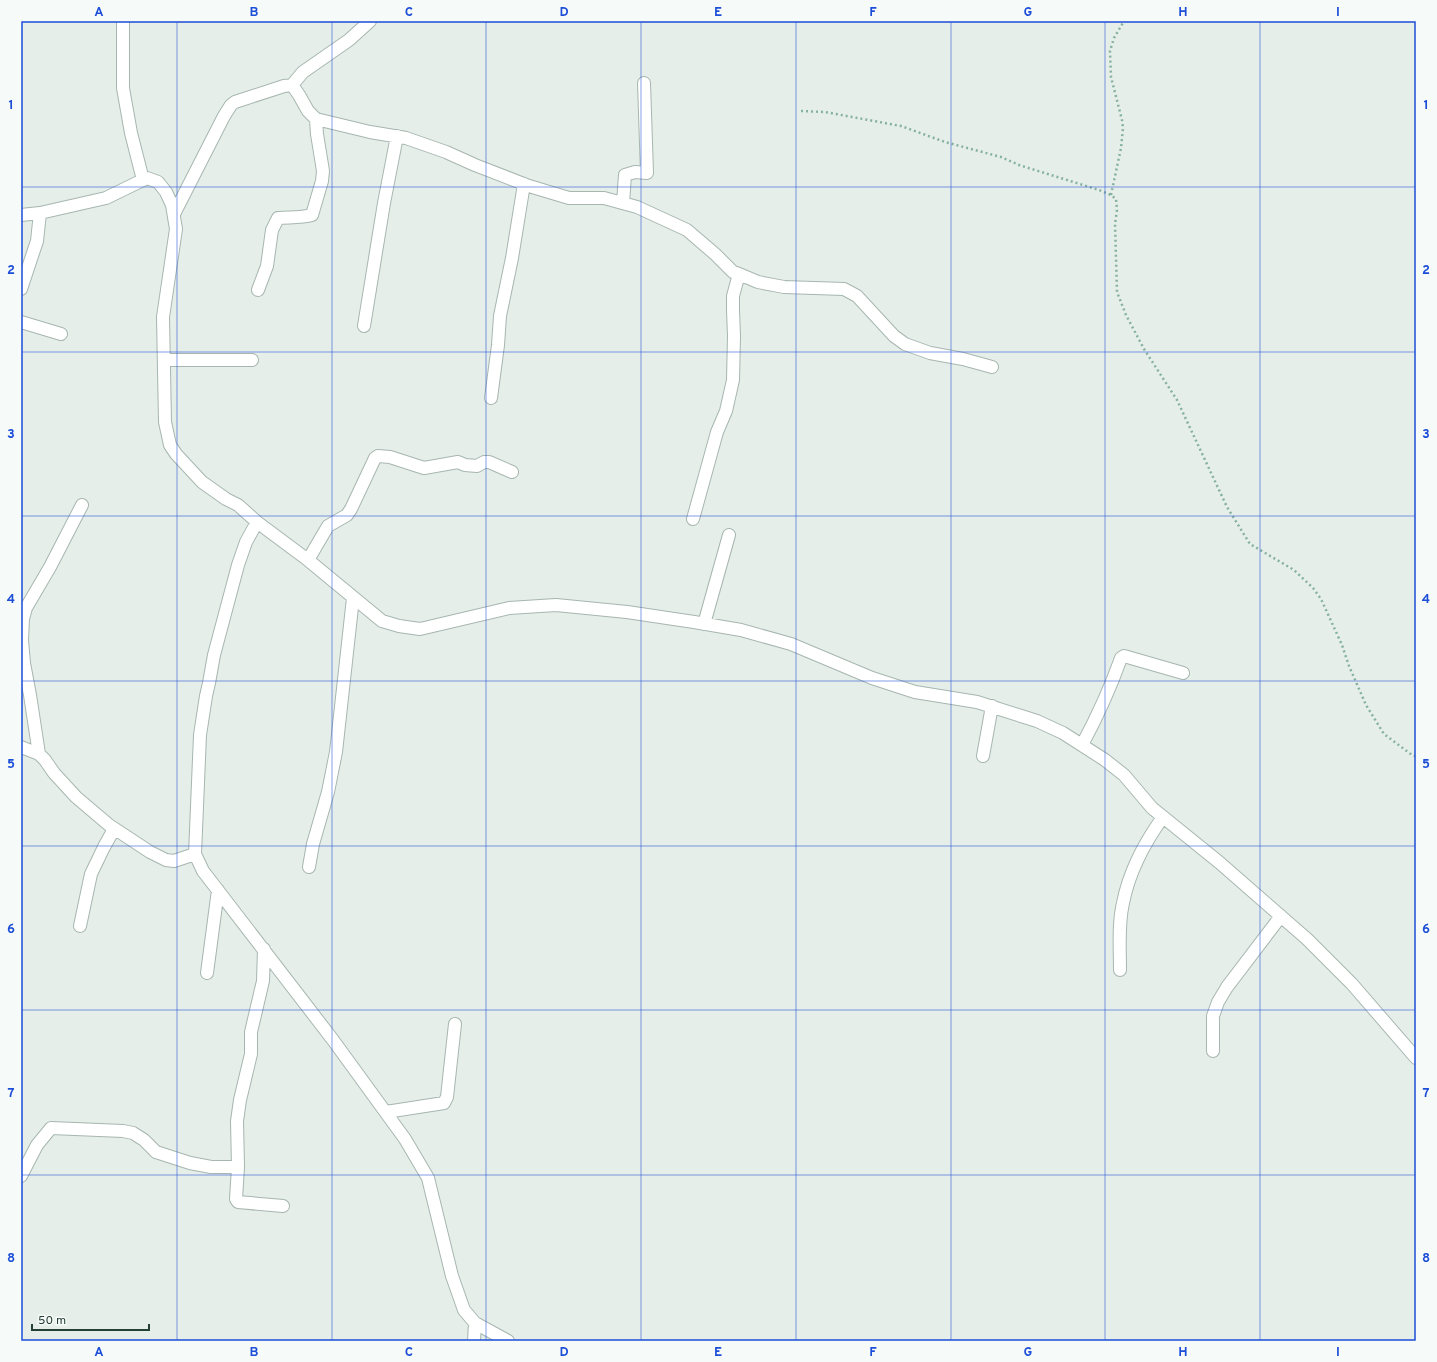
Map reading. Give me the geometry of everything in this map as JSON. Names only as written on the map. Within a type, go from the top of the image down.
[{"type":"street","points":[[123,21],[123,88],[143,180]]},
{"type":"street","points":[[174,214],[231,105],[235,102],[284,86],[292,85],[307,68],[349,40],[370,21]]},
{"type":"street","points":[[623,203],[625,175],[635,172],[648,173],[644,83]]},
{"type":"street","points":[[292,85],[308,111],[316,119],[412,140],[446,152],[524,184],[569,198],[604,198],[637,207],[687,230],[733,272],[758,282],[784,287],[844,289],[857,296],[894,336],[905,344],[930,353],[963,359],[992,367]]},
{"type":"street","points":[[258,290],[267,266],[272,230],[278,218],[294,216],[303,218],[312,215],[322,181],[323,171],[316,119]]},
{"type":"street","points":[[364,326],[384,203],[397,136]]},
{"type":"street","points":[[21,215],[40,213],[106,198],[148,178],[158,182],[166,192],[172,205],[176,229],[163,316],[165,422],[170,445],[176,454],[202,482],[226,499],[238,505],[257,522],[308,560],[382,621],[399,626],[420,629],[509,608],[556,605],[627,612],[741,630],[791,644],[872,678],[914,692],[977,702],[1037,721],[1063,733],[1105,760],[1124,775],[1152,808],[1220,863],[1307,939],[1352,984],[1416,1058]]},
{"type":"street","points":[[491,398],[498,346],[500,316],[512,258],[524,184]]},
{"type":"street","points":[[21,289],[37,241],[40,213]]},
{"type":"street","points":[[693,519],[717,432],[726,411],[732,380],[734,336],[732,310],[739,274]]},
{"type":"street","points":[[21,322],[61,334]]},
{"type":"street","points":[[164,360],[252,360]]},
{"type":"street","points":[[308,560],[328,526],[347,515],[375,458],[378,456],[390,457],[424,468],[458,462],[465,465],[477,466],[484,462],[489,462],[512,472]]},
{"type":"street","points":[[39,754],[24,663],[22,640],[23,619],[26,608],[82,505]]},
{"type":"street","points":[[257,522],[246,542],[238,565],[214,654],[206,696],[200,735],[195,854],[203,871],[386,1112],[411,1148],[428,1178],[452,1276],[464,1310],[475,1323],[508,1341]]},
{"type":"street","points":[[704,624],[729,535]]},
{"type":"street","points":[[309,867],[313,844],[328,792],[336,752],[353,598]]},
{"type":"street","points":[[1082,745],[1097,718],[1121,658],[1124,656],[1183,673]]},
{"type":"street","points":[[983,756],[992,706]]},
{"type":"street","points":[[21,747],[39,754],[76,797],[114,829],[150,852],[166,860],[174,861],[195,854]]},
{"type":"street","points":[[1120,970],[1122,904],[1135,864],[1155,828],[1163,817]]},
{"type":"street","points":[[80,926],[91,874],[114,829]]},
{"type":"street","points":[[207,973],[218,890]]},
{"type":"street","points":[[1212,1052],[1213,1016],[1218,1002],[1227,987],[1281,916]]},
{"type":"street","points":[[264,950],[263,981],[251,1032],[250,1054],[240,1100],[236,1199],[238,1202],[283,1206]]},
{"type":"street","points":[[386,1112],[444,1103],[447,1097],[455,1024]]},
{"type":"street","points":[[21,1176],[37,1145],[51,1128],[123,1131],[133,1133],[144,1140],[156,1152],[190,1163],[211,1167],[238,1167]]},
{"type":"street","points":[[474,1341],[475,1323]]},
{"type":"path","points":[[1112,195],[1121,148],[1123,128],[1110,77],[1110,51],[1114,38],[1124,21]]},
{"type":"path","points":[[801,111],[826,112],[901,126],[945,142],[1001,157],[1019,165],[1112,195],[1116,199],[1117,210],[1115,224],[1117,292],[1126,315],[1144,349],[1177,400],[1227,507],[1250,544],[1294,570],[1313,588],[1321,599],[1342,645],[1349,666],[1366,705],[1384,734],[1412,755],[1416,756]]}]
